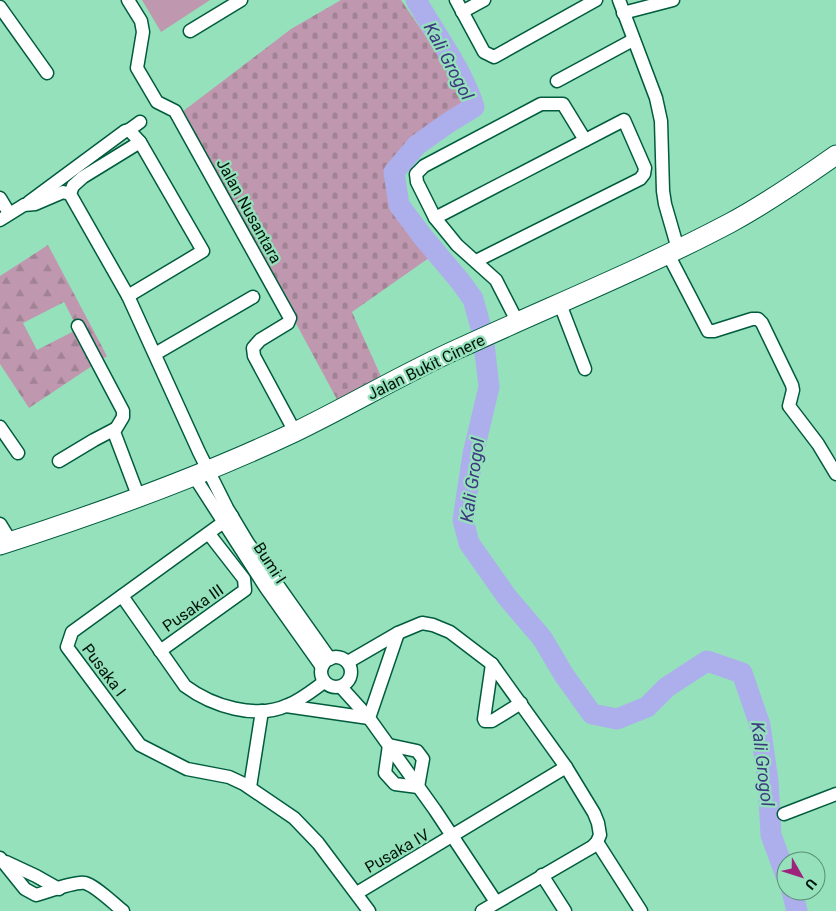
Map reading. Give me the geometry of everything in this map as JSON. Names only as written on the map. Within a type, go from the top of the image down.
[{"type":"main road","name":"Jalan Bukit Cinere","points":[[5,543],[139,498],[295,432],[459,348],[673,252],[732,222],[805,177],[836,155]]},
{"type":"street","name":"Jalan Nusantara","points":[[128,0],[141,21],[143,32],[137,68],[157,102],[175,111],[290,318],[288,323],[260,340],[253,348],[254,356],[295,432]]},
{"type":"street","points":[[190,31],[241,0]]},
{"type":"street","points":[[456,0],[484,52],[494,57],[596,0]]},
{"type":"street","points":[[462,12],[484,0]]},
{"type":"street","points":[[619,0],[656,98],[661,121],[663,192],[673,252],[708,331],[714,331],[752,319],[758,319],[762,323],[792,385],[793,390],[789,406],[818,444],[836,474]]},
{"type":"street","points":[[623,13],[673,0]]},
{"type":"street","points":[[0,7],[47,73]]},
{"type":"street","points":[[557,81],[633,40]]},
{"type":"street","points":[[518,323],[496,280],[457,245],[435,218],[417,182],[416,174],[424,166],[541,104],[563,104],[584,140]]},
{"type":"street","points":[[435,218],[624,120],[645,168],[644,174],[640,179],[476,261]]},
{"type":"street","points":[[0,198],[4,217],[24,205],[140,122]]},
{"type":"street","points":[[128,296],[203,250],[140,142],[129,130]]},
{"type":"street","points":[[24,205],[35,204],[71,190],[83,177],[140,142]]},
{"type":"street","name":"Bumi I","points":[[68,173],[71,190],[128,296],[155,354],[201,473],[228,519],[248,543],[326,663]]},
{"type":"street","points":[[155,354],[253,297]]},
{"type":"street","points":[[560,304],[585,369]]},
{"type":"street","points":[[59,461],[115,429],[124,417],[123,410],[78,326]]},
{"type":"street","points":[[0,427],[18,452]]},
{"type":"street","points":[[115,429],[139,498]]},
{"type":"street","name":"Pusaka I","points":[[228,519],[72,632],[67,647],[140,745],[187,769],[229,777],[247,785]]},
{"type":"street","points":[[0,524],[5,543]]},
{"type":"street","name":"Pusaka III","points":[[160,651],[244,592],[244,579],[209,534]]},
{"type":"street","points":[[122,596],[186,686],[197,695],[217,704],[258,711],[286,706],[369,718]]},
{"type":"street","points":[[348,662],[398,633],[422,623],[450,632],[492,664],[566,767],[594,813],[600,835],[592,847],[482,911]]},
{"type":"street","points":[[369,718],[398,633]]},
{"type":"street","points":[[340,657],[348,662],[352,674],[350,680],[341,687],[334,688],[324,682],[322,677],[326,663],[340,657]]},
{"type":"street","points":[[492,664],[485,721],[492,721],[521,703]]},
{"type":"street","points":[[286,706],[324,682]]},
{"type":"street","points":[[341,687],[369,718],[389,745],[453,836],[496,902]]},
{"type":"street","points":[[258,711],[247,785],[294,818],[318,843],[369,911]]},
{"type":"street","points":[[389,745],[417,751],[424,759],[418,787]]},
{"type":"street","points":[[389,745],[385,774],[395,784],[418,787]]},
{"type":"street","name":"Pusaka IV","points":[[357,893],[566,767]]},
{"type":"street","points":[[784,814],[836,794]]},
{"type":"street","points":[[597,842],[641,911]]},
{"type":"street","points":[[2,860],[25,889],[36,895],[72,884],[86,884],[123,911]]},
{"type":"street","points":[[542,875],[565,911]]},
{"type":"green space","points":[[142,0],[210,0],[161,32]]},
{"type":"green space","points":[[341,0],[401,0],[474,107],[417,145],[394,172],[399,205],[436,253],[352,312],[384,383],[340,405],[182,112],[291,29]]},
{"type":"green space","points":[[48,245],[107,356],[29,408],[0,364],[0,276]],"holes":[[[64,302],[78,329],[37,350],[23,323]]]},
{"type":"waterway","name":"Kali Grogol","points":[[416,0],[456,66],[474,107],[417,145],[394,172],[399,205],[473,299],[483,335],[489,387],[473,454],[463,520],[469,543],[507,597],[542,638],[564,675],[592,714],[617,719],[647,707],[667,687],[707,661],[742,673],[760,725],[768,781],[771,835],[777,851]]},
{"type":"waterway","name":"Kali Grogol","points":[[794,901],[797,911]]}]
